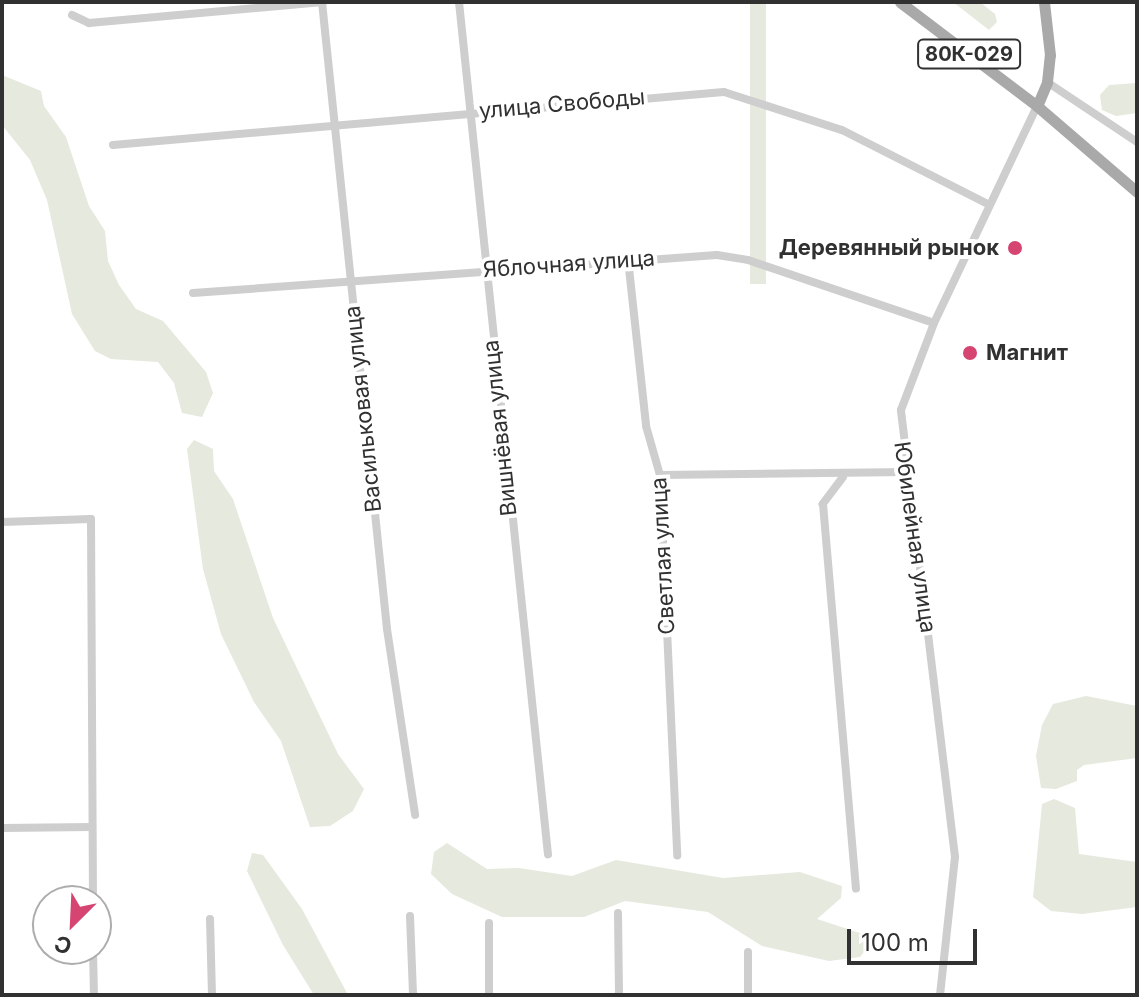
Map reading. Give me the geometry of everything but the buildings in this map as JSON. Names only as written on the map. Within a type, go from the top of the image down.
[{"type":"main road","name":"80К-029","points":[[900,2],[1037,106],[1137,192]]},
{"type":"main road","points":[[1037,106],[1047,82],[1044,2]]},
{"type":"street","points":[[72,15],[89,23],[322,2]]},
{"type":"street","name":"Васильковая улица","points":[[322,2],[387,629],[415,815]]},
{"type":"street","name":"Вишнёвая улица","points":[[459,2],[548,854]]},
{"type":"street","points":[[1047,82],[1137,142]]},
{"type":"street","name":"улица Свободы","points":[[113,145],[724,92],[842,130],[988,204]]},
{"type":"street","name":"Юбилейная улица","points":[[940,995],[955,857],[901,437],[903,400],[988,204],[1037,106]]},
{"type":"street","name":"Яблочная улица","points":[[193,293],[487,269],[717,255],[748,260],[934,323]]},
{"type":"street","name":"Светлая улица","points":[[628,259],[646,426],[660,475],[677,856]]},
{"type":"street","points":[[660,475],[737,470],[843,477],[907,472]]},
{"type":"street","points":[[843,477],[823,504],[856,889]]},
{"type":"street","points":[[2,522],[91,519],[93,885]]},
{"type":"street","points":[[2,828],[92,827]]},
{"type":"street","points":[[618,913],[619,995]]},
{"type":"street","points":[[410,916],[413,995]]},
{"type":"street","points":[[210,919],[212,995]]},
{"type":"street","points":[[489,923],[489,995]]},
{"type":"street","points":[[748,952],[748,995]]},
{"type":"street","points":[[93,965],[94,995]]},
{"type":"shaded area","points":[[750,2],[766,2],[766,284],[750,284]]},
{"type":"shaded area","points":[[953,2],[980,2],[995,14],[997,22],[989,30]]},
{"type":"shaded area","points":[[2,75],[41,91],[44,106],[66,137],[89,206],[105,231],[108,261],[119,285],[136,309],[163,321],[206,372],[213,393],[202,417],[182,413],[174,383],[158,362],[111,359],[95,351],[72,314],[47,200],[30,160],[2,125]]},
{"type":"shaded area","points":[[1137,83],[1137,113],[1116,116],[1102,110],[1100,95],[1109,85]]},
{"type":"shaded area","points":[[194,440],[213,449],[214,471],[233,499],[273,618],[338,754],[364,789],[353,811],[330,826],[310,827],[281,741],[254,702],[221,634],[203,569],[187,449]]},
{"type":"shaded area","points":[[1086,696],[1137,706],[1137,758],[1084,765],[1077,770],[1077,781],[1056,789],[1041,788],[1036,756],[1042,725],[1053,704]]},
{"type":"shaded area","points":[[1054,799],[1075,808],[1079,854],[1137,862],[1137,907],[1082,914],[1051,911],[1033,897],[1042,804]]},
{"type":"shaded area","points":[[447,843],[487,869],[519,868],[572,876],[616,860],[723,878],[800,872],[842,886],[841,898],[817,919],[875,938],[860,957],[829,961],[762,946],[708,912],[625,901],[584,917],[502,917],[452,894],[431,874],[434,852]]},
{"type":"shaded area","points":[[252,853],[263,855],[302,909],[348,995],[314,995],[283,945],[247,871]]},
{"type":"place","name":"Деревянный рынок","points":[[1015,248]]},
{"type":"place","name":"Магнит","points":[[970,353]]}]
